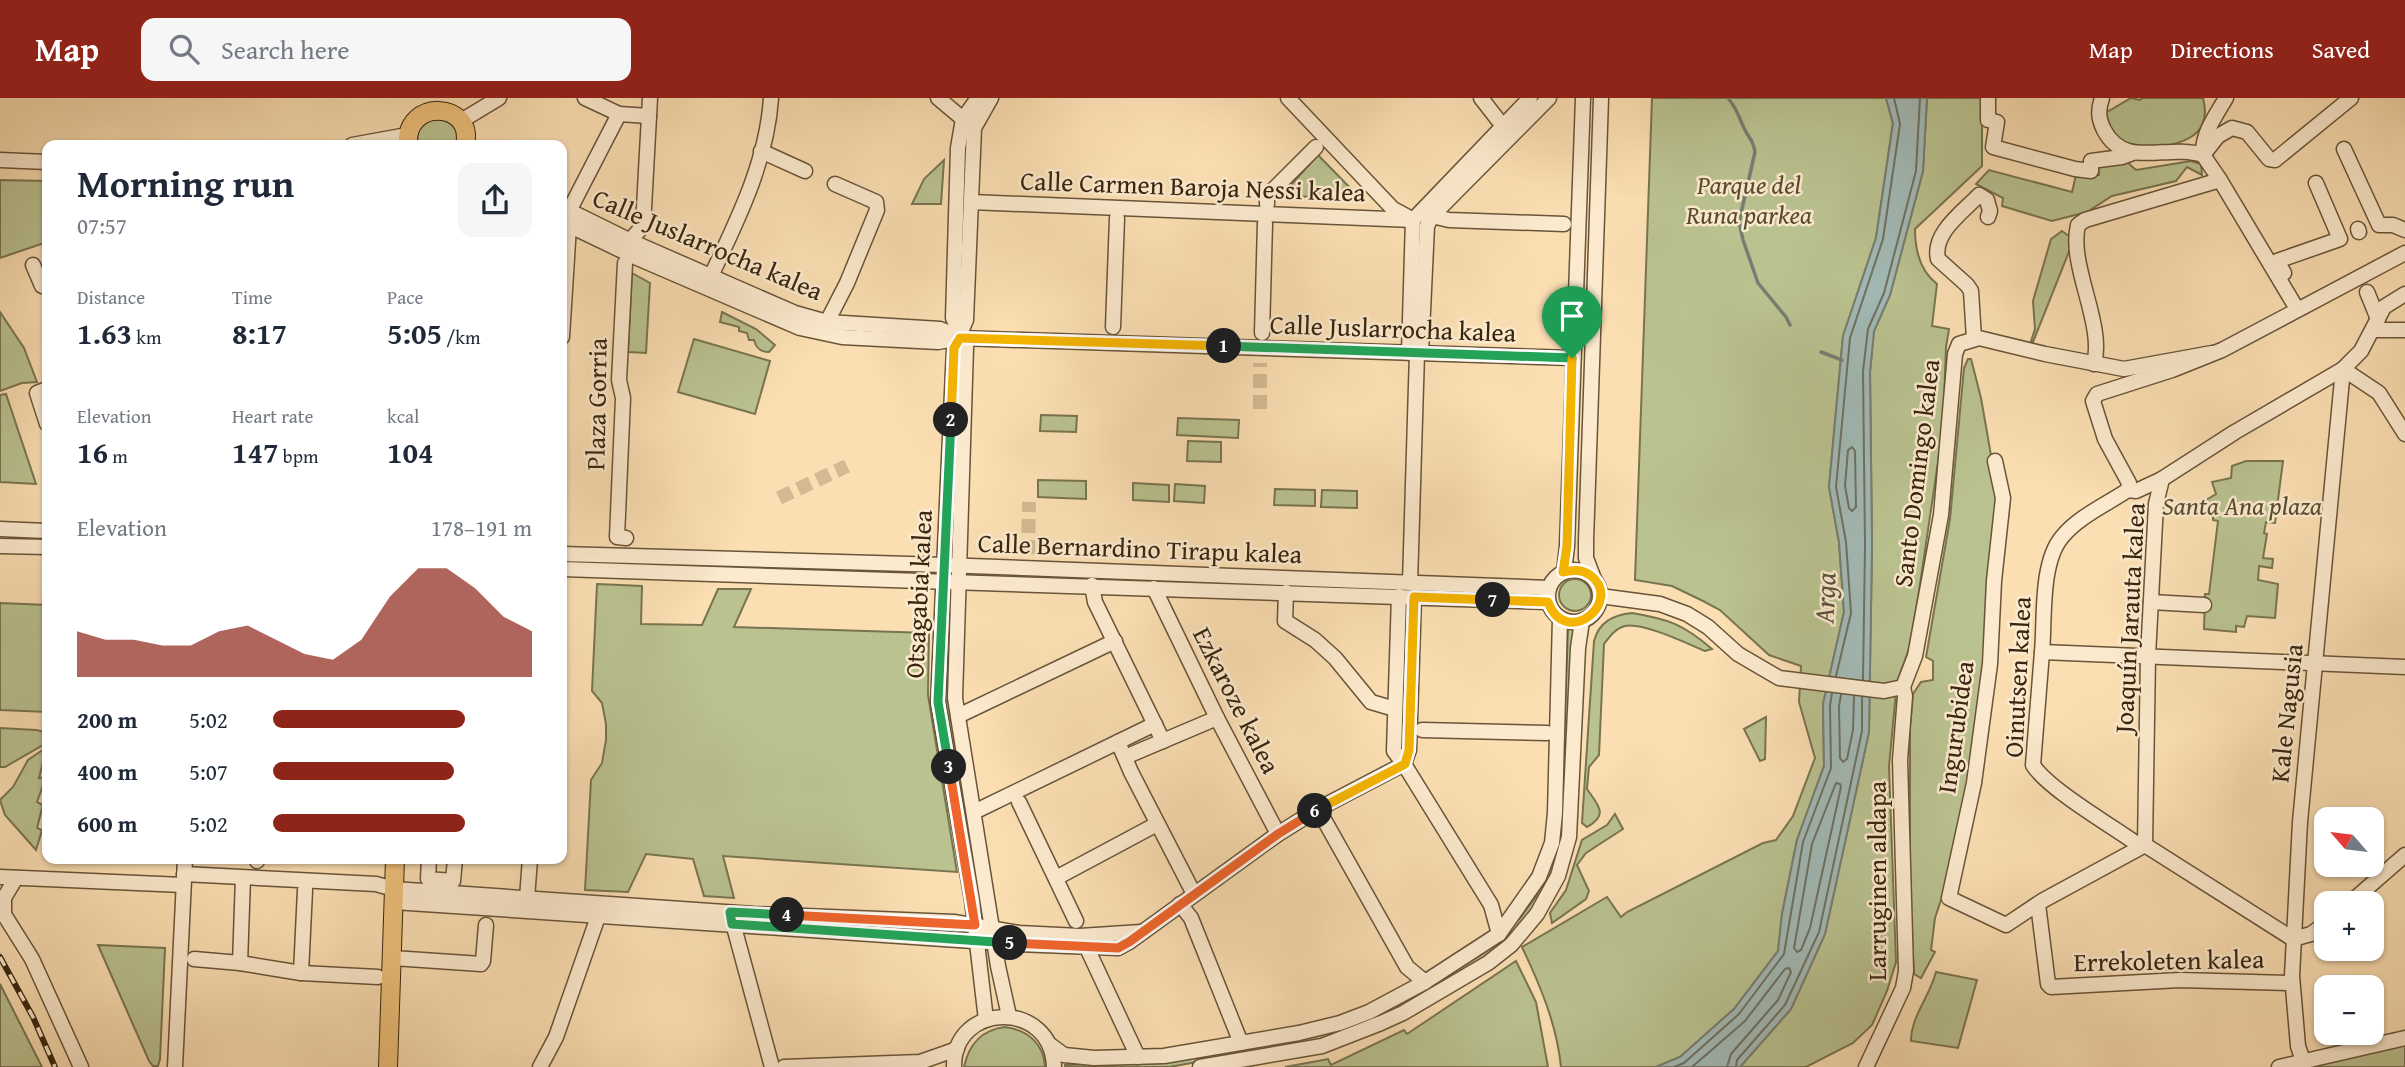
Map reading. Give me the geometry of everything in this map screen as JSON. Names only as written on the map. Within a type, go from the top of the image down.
[{"type":"main road","points":[[408,140],[411,125],[429,104],[446,110],[461,121],[465,140]]},
{"type":"main road","points":[[388,1067],[395,864]]},
{"type":"street","points":[[461,121],[499,98]]},
{"type":"street","points":[[585,98],[619,114],[649,116]]},
{"type":"street","points":[[634,236],[643,226],[650,98]]},
{"type":"street","points":[[711,276],[757,173],[771,98]]},
{"type":"street","points":[[938,98],[969,124]]},
{"type":"street","points":[[969,124],[978,98]]},
{"type":"street","points":[[969,124],[991,98]]},
{"type":"street","points":[[1288,98],[1393,209],[1413,220]]},
{"type":"street","points":[[1481,98],[1502,125]]},
{"type":"street","points":[[1416,353],[1413,220],[1530,98]]},
{"type":"street","points":[[731,918],[975,925],[994,936],[1087,948],[1118,948],[1278,834],[1318,809],[1405,764],[1409,750],[1407,592],[1416,353],[1427,226],[1432,216],[1549,98]]},
{"type":"street","points":[[1563,572],[1567,546],[1583,98]]},
{"type":"street","points":[[1594,579],[1580,570],[1563,572],[1552,582],[1549,595],[1555,614],[1567,621],[1582,621],[1595,611],[1600,596],[1594,579],[1586,558],[1586,541],[1601,98]]},
{"type":"street","points":[[1988,98],[1988,120],[1997,122],[1993,147],[2081,165],[2091,171],[2091,161],[2122,158],[2133,153]]},
{"type":"street","points":[[2102,98],[2098,111],[2099,120],[2108,137],[2123,150],[2133,153],[2189,150],[2203,155]]},
{"type":"street","points":[[2203,155],[2224,131],[2232,128],[2247,132],[2269,159],[2275,160],[2351,98]]},
{"type":"street","points":[[2223,100],[2209,129],[2203,155],[2293,303]]},
{"type":"street","points":[[567,212],[619,114]]},
{"type":"street","name":"Otsagabia kalea","points":[[969,124],[971,202],[966,320],[954,348],[955,698],[1009,1016]]},
{"type":"street","name":"Otsagabia kalea","points":[[960,338],[953,313],[958,148],[969,124]]},
{"type":"street","name":"Calle Carmen Baroja Nessi kalea","points":[[1267,204],[1267,196],[1316,147]]},
{"type":"street","points":[[2344,149],[2379,225],[2393,225],[2405,230]]},
{"type":"street","points":[[761,151],[805,171]]},
{"type":"street","points":[[0,160],[42,162]]},
{"type":"street","points":[[2094,365],[2098,351],[2081,268],[2076,233],[2078,225],[2085,220],[2220,180]]},
{"type":"street","points":[[2293,303],[2297,295],[2277,261],[2340,239],[2316,183]]},
{"type":"street","points":[[827,322],[847,283],[877,210],[876,202],[835,184]]},
{"type":"street","points":[[1974,339],[1971,291],[1938,259],[1937,248],[1942,233],[1979,195],[1987,200],[1990,211],[1988,217]]},
{"type":"street","name":"Calle Carmen Baroja Nessi kalea","points":[[971,202],[1413,220]]},
{"type":"street","points":[[1432,216],[1448,220],[1564,224]]},
{"type":"street","name":"Calle Juslarrocha kalea","points":[[567,217],[800,327],[842,337],[938,342],[960,338],[1572,358]]},
{"type":"street","name":"Calle Juslarrocha kalea","points":[[567,217],[635,243],[795,313],[827,322],[940,329],[960,338]]},
{"type":"street","name":"Calle Carmen Baroja Nessi kalea","points":[[1113,327],[1116,218]]},
{"type":"street","name":"Calle Carmen Baroja Nessi kalea","points":[[1262,332],[1265,223]]},
{"type":"street","name":"Santo Domingo kalea","points":[[2128,491],[2129,483],[2105,439],[2092,401],[2097,394],[2172,370],[2212,353],[2293,303],[2363,284],[2402,255]]},
{"type":"street","name":"Plaza Gorria","points":[[625,264],[619,380],[623,398],[617,537],[626,538]]},
{"type":"street","points":[[33,265],[42,286]]},
{"type":"street","points":[[2363,284],[2375,325],[2405,330]]},
{"type":"street","name":"Joaquín Jarauta kalea","points":[[2146,845],[2148,656],[2156,504],[2162,479],[2235,432],[2343,369],[2361,351],[2390,302],[2405,294]]},
{"type":"street","name":"Santo Domingo kalea","points":[[1894,689],[1915,656],[1941,516],[1955,354],[1959,344],[1974,339],[1992,340],[2094,365],[2124,369],[2212,353]]},
{"type":"street","points":[[2343,369],[2379,394],[2405,434]]},
{"type":"street","name":"Kale Nagusia","points":[[2308,1063],[2298,1046],[2292,983],[2293,939],[2300,822],[2343,369]]},
{"type":"street","name":"Ingurubidea","points":[[1995,461],[2003,498],[1994,581],[1990,664],[1974,783],[1949,898],[2006,925],[2038,904]]},
{"type":"street","name":"Oinutsen kalea","points":[[2146,845],[2134,842],[2037,772],[2033,765],[2046,589],[2051,557],[2063,534],[2087,516],[2128,491],[2136,491],[2162,479]]},
{"type":"street","points":[[0,529],[42,531]]},
{"type":"street","points":[[0,546],[42,547]]},
{"type":"street","name":"Calle Bernardino Tirapu kalea","points":[[567,554],[954,571],[1092,585],[1286,592],[1549,595]]},
{"type":"street","name":"Calle Bernardino Tirapu kalea","points":[[567,569],[943,582],[954,571],[1028,561],[1407,592]]},
{"type":"street","name":"Otsagabia kalea","points":[[943,582],[938,702],[975,925],[986,1020]]},
{"type":"street","points":[[1092,585],[1095,602],[1163,741]]},
{"type":"street","name":"Ezkaroze kalea","points":[[1154,587],[1217,718],[1278,834]]},
{"type":"street","points":[[1286,592],[1285,621],[1315,640],[1335,658],[1371,702],[1395,709]]},
{"type":"street","points":[[1407,592],[1395,709],[1394,751],[1405,764],[1491,905],[1499,934]]},
{"type":"street","points":[[1600,596],[1660,604],[1687,614],[1708,627],[1738,654],[1780,678],[1894,689]]},
{"type":"street","points":[[2151,602],[2204,605]]},
{"type":"street","points":[[1049,1044],[1064,1055],[1094,1058],[1164,1056],[1340,1023],[1369,1012],[1425,982],[1499,934],[1539,877],[1552,843],[1560,618]]},
{"type":"street","points":[[1200,1067],[1322,1046],[1403,1013],[1513,948],[1537,914],[1558,876],[1569,837],[1578,648],[1582,621]]},
{"type":"street","points":[[958,716],[1115,640]]},
{"type":"street","points":[[2042,652],[2405,667]]},
{"type":"street","name":"Larruginen aldapa","points":[[1866,1067],[1903,988],[1906,971],[1900,760],[1905,696],[1894,689]]},
{"type":"street","points":[[1125,758],[1217,718]]},
{"type":"street","points":[[974,812],[1155,724]]},
{"type":"street","points":[[1422,730],[1547,733]]},
{"type":"street","points":[[1118,742],[1194,894]]},
{"type":"street","points":[[1019,802],[1076,921]]},
{"type":"street","points":[[1318,809],[1407,967],[1425,982]]},
{"type":"street","points":[[1056,878],[1157,824]]},
{"type":"street","points":[[2038,904],[2146,845],[2293,939],[2314,932]]},
{"type":"street","points":[[2364,891],[2405,855]]},
{"type":"street","points":[[429,864],[428,878],[453,881],[455,864]]},
{"type":"street","points":[[527,898],[530,864]]},
{"type":"street","points":[[0,877],[184,873],[376,884],[394,896],[731,918],[977,941],[994,936],[1080,936],[1141,932]]},
{"type":"street","points":[[175,1067],[184,873]]},
{"type":"street","points":[[240,963],[243,877]]},
{"type":"street","points":[[16,878],[4,898],[2,911],[32,959],[81,1067]]},
{"type":"street","points":[[301,973],[305,890]]},
{"type":"street","points":[[394,896],[527,898],[601,910]]},
{"type":"street","points":[[1180,904],[1191,918],[1241,1043]]},
{"type":"street","name":"Errekoleten kalea","points":[[2038,904],[2048,984],[2054,988],[2180,980],[2292,983]]},
{"type":"street","points":[[540,1067],[556,1037],[601,910]]},
{"type":"street","points":[[731,918],[772,1067]]},
{"type":"street","points":[[393,958],[481,964],[486,925]]},
{"type":"street","points":[[1087,948],[1138,1057]]},
{"type":"street","points":[[194,960],[240,963],[301,973],[378,977]]},
{"type":"street","points":[[954,1067],[957,1049],[964,1036],[986,1020],[1009,1016],[1026,1021],[1040,1030],[1049,1044],[1054,1067]]},
{"type":"street","points":[[553,1067],[556,1037]]},
{"type":"street","points":[[2279,1067],[2308,1063],[2405,1038]]},
{"type":"street","points":[[784,1067],[925,1064],[957,1049]]},
{"type":"green space","name":"Parque del Runa parkea","points":[[1652,98],[1886,98],[1893,123],[1876,238],[1843,336],[1829,487],[1839,542],[1844,612],[1823,704],[1824,766],[1797,840],[1782,914],[1778,951],[1734,1009],[1680,1057],[1656,1067],[1561,1067],[1547,1006],[1522,947],[1607,897],[1621,917],[1763,843],[1776,840],[1793,816],[1815,758],[1799,702],[1801,666],[1769,655],[1720,610],[1703,601],[1672,586],[1635,580]]},
{"type":"green space","points":[[1927,98],[1982,98],[1982,166],[1915,229],[1920,259],[1926,273],[1937,284],[1932,326],[1949,329],[1943,428],[1909,649],[1897,682],[1889,766],[1896,962],[1872,1025],[1853,1043],[1806,1067],[1740,1067],[1791,1009],[1825,934],[1869,732],[1872,545],[1870,372],[1874,331],[1890,295],[1923,171]]},
{"type":"green space","points":[[2131,98],[2203,98],[2203,123],[2193,136],[2171,145],[2146,148],[2123,144],[2114,137],[2102,115]]},
{"type":"green space","points":[[437,118],[447,122],[454,127],[458,140],[418,140],[421,127]]},
{"type":"green space","points":[[1318,155],[1360,198],[1281,196]]},
{"type":"green space","points":[[944,160],[941,204],[912,204],[924,179]]},
{"type":"green space","points":[[2126,161],[2136,170],[2191,161],[2201,164],[2202,175],[2187,167],[2176,181],[2112,196],[2087,212],[2052,221],[2002,206],[2003,198],[1976,184],[1989,170],[2072,192],[2076,175],[2099,175],[2098,163]]},
{"type":"green space","points":[[0,180],[42,181],[42,244],[0,258]]},
{"type":"green space","points":[[2062,231],[2070,237],[2070,249],[2033,342],[2033,301],[2051,239]]},
{"type":"green space","points":[[632,273],[650,283],[646,353],[628,352]]},
{"type":"green space","points":[[0,312],[24,348],[37,382],[22,383],[0,391]]},
{"type":"green space","points":[[722,312],[756,329],[775,345],[769,352],[761,350],[754,340],[749,340],[747,333],[739,331],[739,327],[720,322]]},
{"type":"green space","points":[[694,339],[770,361],[755,414],[678,392]]},
{"type":"green space","points":[[1968,359],[1971,359],[1981,398],[1999,501],[1987,645],[1971,783],[1935,918],[1931,950],[1935,952],[1921,978],[1914,974],[1910,899],[1910,728],[1913,694],[1921,682],[1933,680],[1933,661],[1926,657],[1950,519],[1964,368]]},
{"type":"green space","points":[[6,394],[36,484],[0,482],[0,395]]},
{"type":"green space","points":[[1041,415],[1077,416],[1076,432],[1040,431]]},
{"type":"green space","points":[[1178,418],[1239,420],[1238,438],[1177,435]]},
{"type":"green space","points":[[1188,441],[1221,442],[1221,462],[1187,461]]},
{"type":"green space","name":"Santa Ana plaza","points":[[2246,461],[2283,461],[2275,523],[2266,522],[2264,533],[2267,534],[2263,558],[2273,559],[2272,568],[2259,566],[2258,580],[2278,584],[2275,618],[2247,616],[2244,627],[2236,626],[2236,632],[2204,629],[2205,594],[2209,594],[2218,521],[2213,520],[2213,513],[2206,500],[2216,494],[2212,482],[2231,478],[2232,466]]},
{"type":"green space","points":[[1038,480],[1086,481],[1086,499],[1038,497]]},
{"type":"green space","points":[[1133,483],[1169,485],[1169,502],[1133,500]]},
{"type":"green space","points":[[1175,484],[1205,486],[1204,503],[1174,501]]},
{"type":"green space","points":[[1275,489],[1315,490],[1315,506],[1274,505]]},
{"type":"green space","points":[[1322,490],[1357,491],[1357,508],[1321,507]]},
{"type":"green space","points":[[1575,579],[1587,583],[1591,595],[1587,607],[1575,611],[1563,607],[1559,595],[1563,583]]},
{"type":"green space","points":[[597,584],[642,586],[641,624],[702,625],[718,589],[751,589],[734,627],[929,633],[928,695],[957,872],[723,856],[734,898],[704,896],[693,859],[646,854],[628,892],[585,890],[591,780],[602,763],[606,740],[602,703],[592,691]]},
{"type":"green space","points":[[947,594],[952,594],[948,699],[983,911],[978,911],[943,699]]},
{"type":"green space","points":[[0,603],[42,605],[42,712],[0,710]]},
{"type":"green space","points":[[1632,613],[1675,624],[1712,649],[1705,651],[1665,634],[1633,626],[1619,629],[1604,644],[1599,755],[1589,767],[1587,789],[1600,814],[1594,823],[1587,827],[1582,823],[1594,641],[1603,624]]},
{"type":"green space","points":[[1568,629],[1576,630],[1568,805],[1556,867],[1527,920],[1500,948],[1404,1007],[1316,1041],[1169,1067],[1065,1067],[1165,1061],[1317,1034],[1442,977],[1498,941],[1537,895],[1552,863],[1561,822]]},
{"type":"green space","points":[[1766,717],[1765,759],[1760,761],[1744,729]]},
{"type":"green space","points":[[0,728],[42,731],[42,746],[5,767],[0,767]]},
{"type":"green space","points":[[42,750],[39,778],[42,778],[42,788],[37,802],[42,804],[42,809],[37,828],[42,830],[36,850],[5,815],[0,800],[13,787],[28,760]]},
{"type":"green space","points":[[1615,814],[1623,829],[1586,853],[1577,865],[1589,891],[1586,899],[1552,923],[1550,913],[1566,890],[1582,840],[1607,825]]},
{"type":"green space","points":[[98,945],[165,948],[158,1066],[153,1066],[149,1061]]},
{"type":"green space","points":[[1516,961],[1536,1002],[1548,1067],[1285,1067],[1328,1059],[1331,1065],[1404,1030],[1407,1034]]},
{"type":"green space","points":[[1936,972],[1977,980],[1958,1048],[1911,1041],[1914,1023]]},
{"type":"green space","points":[[0,984],[42,1067],[0,1067]]},
{"type":"green space","points":[[1005,1027],[1020,1031],[1033,1039],[1041,1051],[1045,1067],[964,1067],[969,1051],[977,1040],[989,1031]]},
{"type":"green space","points":[[2405,1043],[2405,1067],[2319,1067],[2318,1062]]},
{"type":"water","points":[[1886,98],[1927,98],[1923,171],[1890,295],[1874,331],[1870,372],[1872,545],[1869,732],[1825,934],[1791,1009],[1740,1067],[1656,1067],[1680,1057],[1734,1009],[1778,951],[1782,914],[1797,840],[1824,766],[1823,704],[1844,612],[1839,542],[1829,487],[1843,336],[1876,238],[1893,123]]},
{"type":"waterway","points":[[1728,98],[1735,107],[1755,152],[1739,222],[1743,240],[1758,283],[1790,325]]},
{"type":"waterway","points":[[1821,352],[1842,360]]},
{"type":"tunnel","points":[[1260,363],[1260,409]]},
{"type":"tunnel","points":[[779,498],[847,466]]},
{"type":"tunnel","points":[[1028,554],[1029,502]]},
{"type":"railway","points":[[0,957],[33,1017],[55,1067]]},
{"type":"route","points":[[960,338],[1572,358],[1567,546],[1563,572],[1580,570],[1594,579],[1600,589],[1599,604],[1589,617],[1574,622],[1560,618],[1548,602],[1414,597],[1409,750],[1405,764],[1318,809],[1278,834],[1118,948],[1017,944],[732,924],[730,912],[975,925],[938,702],[954,348],[960,338]]},
{"type":"water label","name":"Arga","points":[[1824,598]]}]
